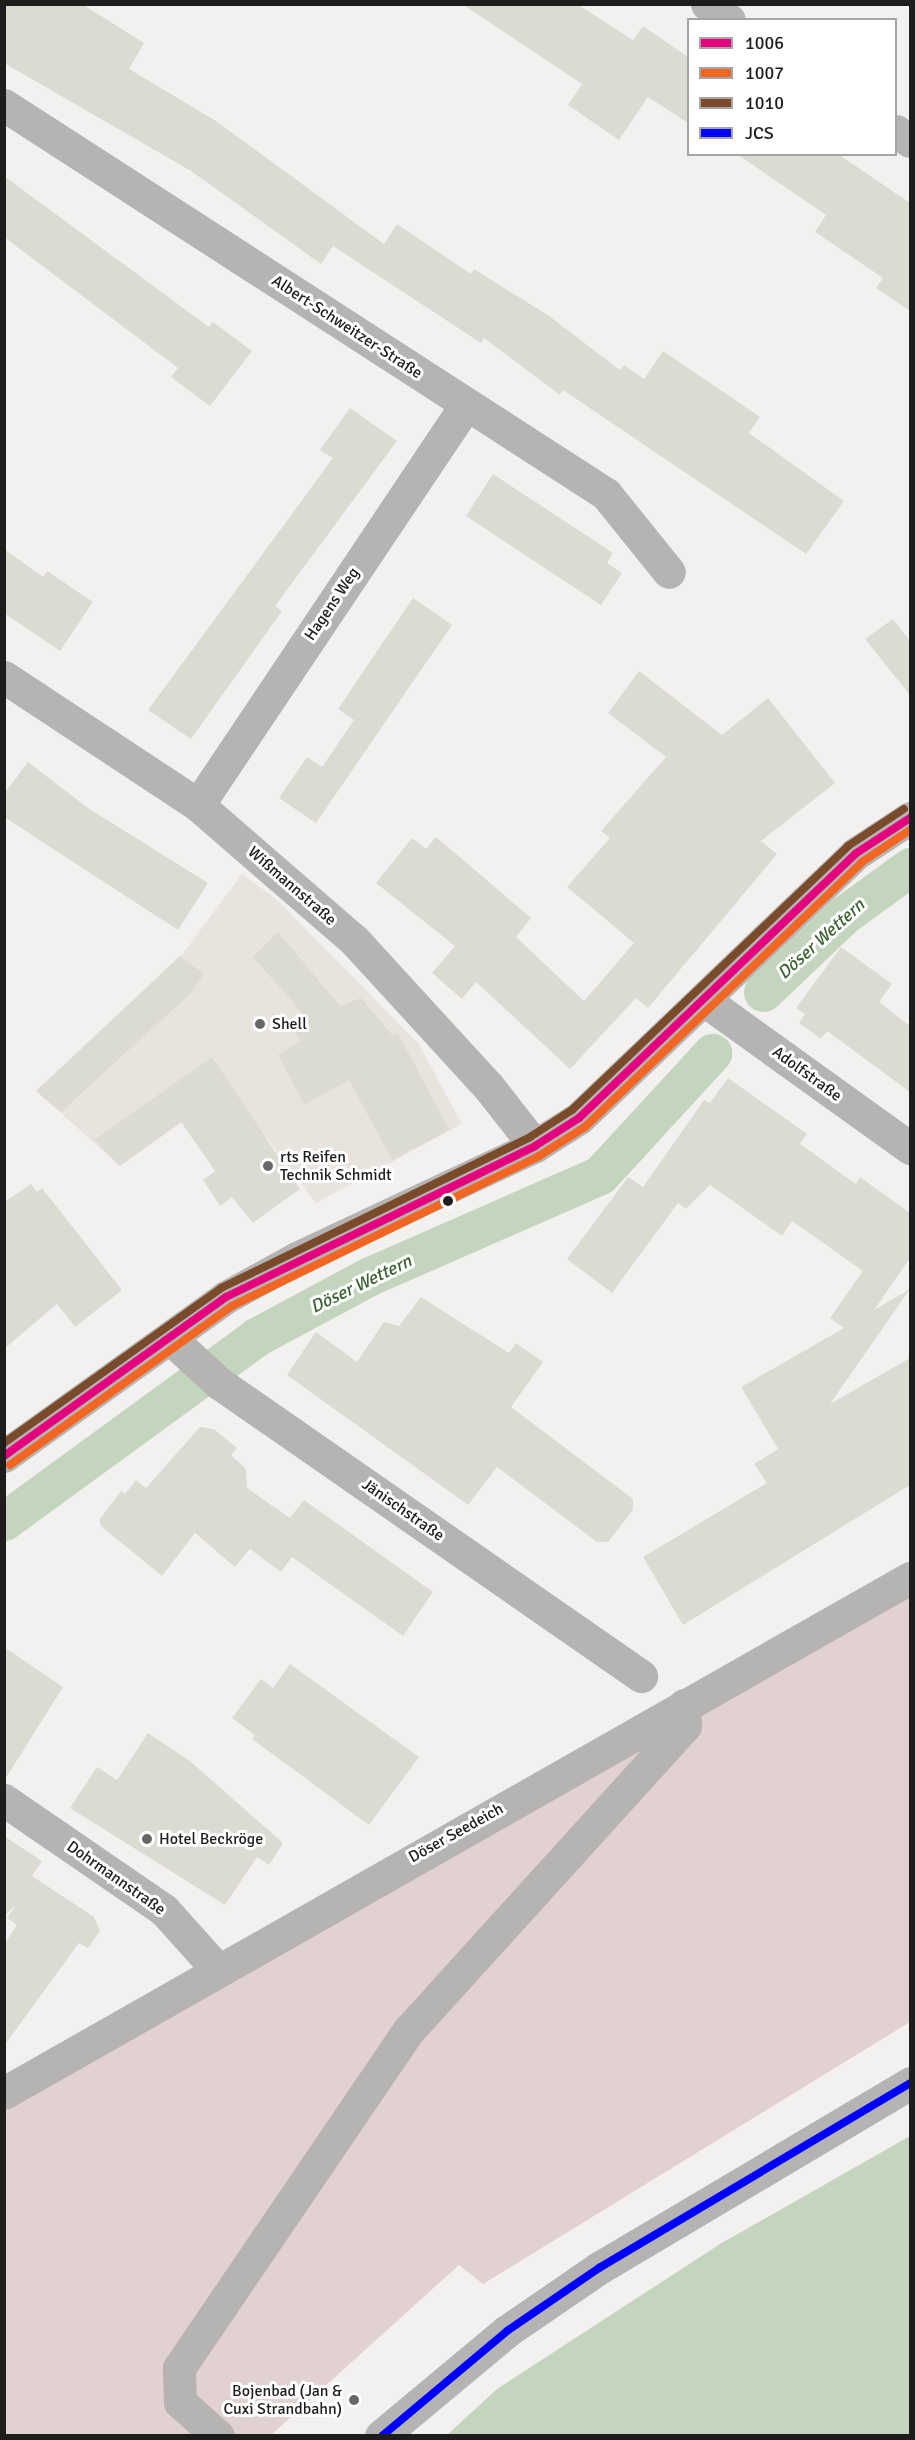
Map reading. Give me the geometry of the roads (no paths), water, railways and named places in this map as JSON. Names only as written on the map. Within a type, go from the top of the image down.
[{"type":"street","points":[[707,4],[726,18]]},
{"type":"street","name":"Albert-Schweitzer-Straße","points":[[4,105],[606,494],[669,572]]},
{"type":"street","points":[[897,131],[910,141]]},
{"type":"street","name":"Hagens Weg","points":[[198,805],[466,404]]},
{"type":"street","name":"Wißmannstraße","points":[[4,677],[198,805],[354,940],[488,1086],[535,1146]]},
{"type":"street","points":[[4,1456],[226,1297],[297,1258],[535,1146],[584,1115],[855,854],[910,818]]},
{"type":"street","name":"Adolfstraße","points":[[704,1000],[910,1148]]},
{"type":"street","name":"Jänischstraße","points":[[170,1338],[207,1373],[641,1676]]},
{"type":"street","name":"Döser Seedeich","points":[[4,2093],[216,1968],[910,1578]]},
{"type":"street","points":[[218,2436],[180,2402],[179,2368],[409,2030],[685,1726],[684,1705]]},
{"type":"street","name":"Dohrmannstraße","points":[[4,1800],[164,1910],[216,1968]]},
{"type":"street","points":[[381,2436],[507,2331],[599,2268],[910,2083]]},
{"type":"waterway","name":"Döser Wettern","points":[[763,992],[844,915],[910,867]]},
{"type":"waterway","name":"Döser Wettern","points":[[4,1521],[256,1337],[370,1276],[600,1175],[712,1053]]},
{"type":"place","name":"Shell","points":[[260,1024]]},
{"type":"place","name":"rts Reifen Technik Schmidt","points":[[268,1166]]},
{"type":"place","name":"Hotel Beckröge","points":[[147,1839]]},
{"type":"place","name":"Bojenbad (Jan & Cuxi Strandbahn)","points":[[354,2400]]}]
